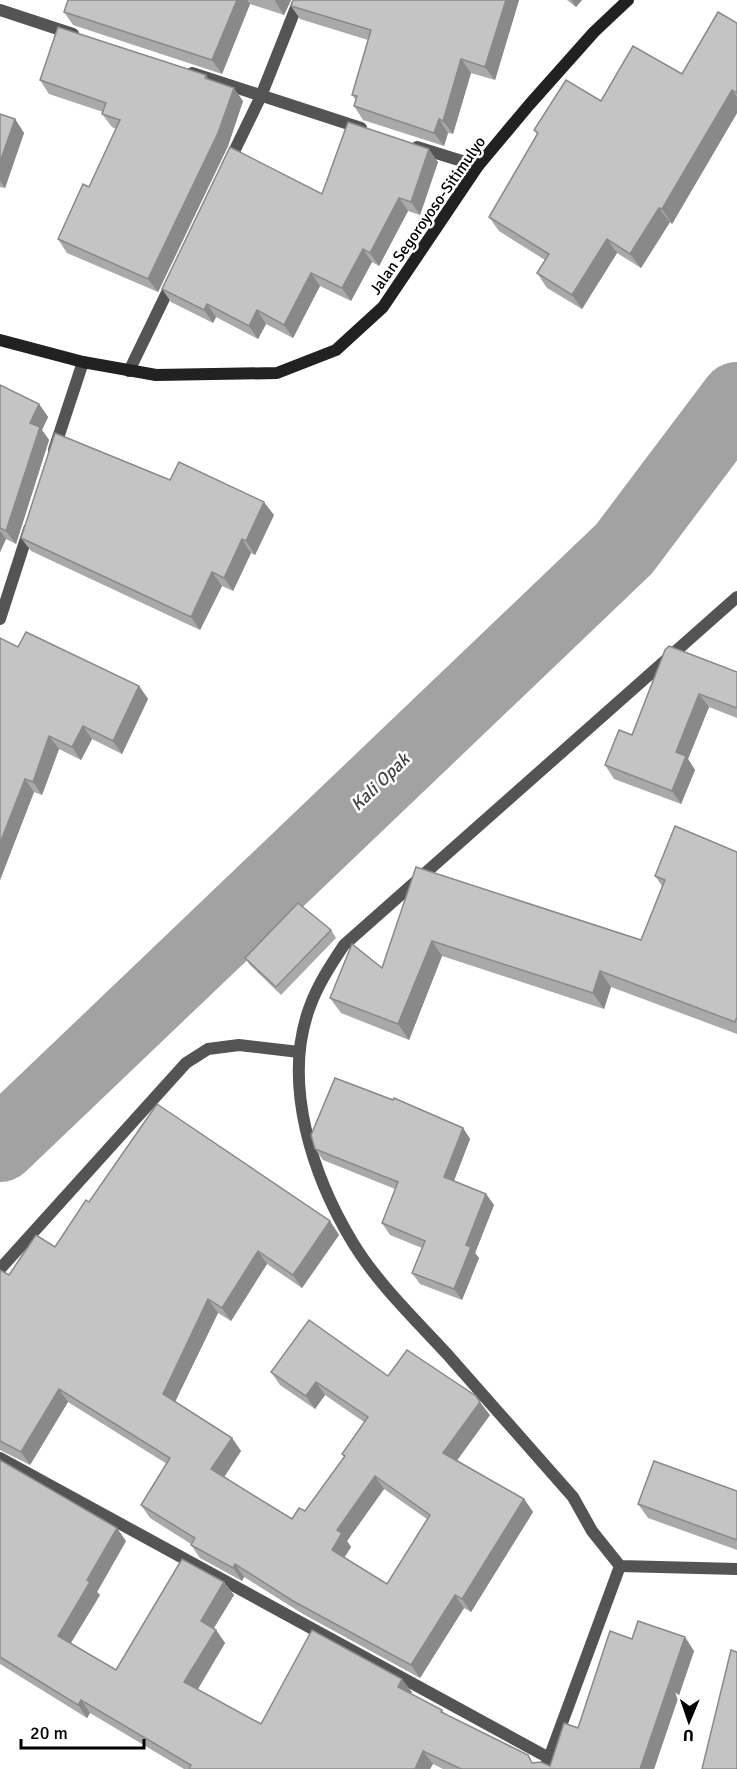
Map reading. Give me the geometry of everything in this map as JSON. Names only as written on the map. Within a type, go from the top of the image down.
[{"type":"main road","name":"Jalan Segoroyoso-Sitimulyo","points":[[0,340],[82,362],[156,375],[277,373],[336,350],[383,307],[478,166],[594,32],[628,0]]},
{"type":"street","points":[[220,180],[261,96],[299,0]]},
{"type":"street","points":[[0,10],[84,37]]},
{"type":"street","points":[[183,70],[370,131]]},
{"type":"street","points":[[402,142],[478,166]]},
{"type":"street","points":[[129,371],[180,265]]},
{"type":"street","points":[[50,463],[82,362]]},
{"type":"street","points":[[0,619],[32,519]]},
{"type":"street","points":[[737,597],[344,945],[321,980],[308,1011],[299,1052],[300,1094],[307,1135],[329,1196],[353,1244],[382,1282],[573,1497],[592,1531],[620,1566],[737,1569]]},
{"type":"street","points":[[0,1269],[186,1063],[208,1049],[239,1045],[299,1052]]},
{"type":"street","points":[[0,1458],[547,1763],[620,1566]]},
{"type":"building","points":[[68,0],[237,0],[212,60],[64,12]]},
{"type":"building","points":[[293,0],[506,0],[485,67],[461,59],[443,121],[439,119],[434,133],[354,106],[357,96],[352,95],[371,30],[291,6]]},
{"type":"building","points":[[718,12],[737,23],[737,93],[732,90],[662,209],[659,208],[630,254],[607,239],[572,295],[537,273],[549,254],[489,217],[538,133],[534,130],[566,80],[601,101],[633,46],[682,74]]},
{"type":"building","points":[[58,27],[206,75],[205,78],[234,88],[218,133],[148,279],[58,239],[83,184],[89,187],[120,120],[102,114],[106,103],[40,80]]},
{"type":"building","points":[[0,114],[15,119],[0,162]]},
{"type":"building","points":[[348,122],[429,149],[411,202],[399,198],[370,253],[363,249],[342,288],[311,273],[284,325],[257,310],[249,326],[207,304],[204,310],[162,289],[230,147],[322,194]]},
{"type":"building","points":[[0,385],[39,404],[30,423],[40,427],[6,531],[0,528]]},
{"type":"building","points":[[55,433],[170,480],[179,462],[264,502],[246,541],[242,539],[224,578],[212,572],[191,617],[21,538]]},
{"type":"building","points":[[26,632],[139,686],[113,741],[83,726],[72,747],[49,736],[33,782],[25,779],[0,843],[0,638],[18,647]]},
{"type":"building","points":[[669,646],[737,672],[737,708],[699,694],[676,752],[686,756],[672,791],[605,765],[619,730],[632,735],[665,650]]},
{"type":"building","points":[[675,826],[737,852],[737,1017],[735,1022],[600,971],[593,993],[432,941],[398,1024],[330,998],[352,944],[382,968],[416,867],[641,940],[665,880],[655,876]]},
{"type":"building","points":[[298,903],[331,930],[276,987],[245,958]]},
{"type":"building","points":[[335,1078],[393,1100],[394,1098],[463,1128],[444,1177],[486,1194],[466,1245],[471,1247],[454,1289],[412,1273],[425,1241],[382,1223],[398,1182],[315,1149],[311,1135]]},
{"type":"building","points":[[157,1104],[330,1221],[293,1275],[258,1251],[222,1308],[208,1299],[163,1394],[232,1438],[211,1469],[292,1519],[299,1508],[305,1511],[345,1456],[342,1454],[368,1417],[316,1382],[306,1396],[271,1372],[309,1320],[388,1376],[407,1350],[476,1396],[480,1402],[443,1453],[524,1499],[462,1599],[455,1595],[411,1665],[293,1601],[235,1564],[233,1568],[191,1545],[195,1538],[141,1505],[170,1458],[59,1389],[21,1452],[0,1441],[0,1270],[9,1275],[36,1235],[55,1247],[86,1200],[89,1202]],"holes":[[[375,1476],[430,1515],[387,1584],[332,1550],[342,1533],[337,1530]]]},
{"type":"building","points":[[0,1460],[117,1528],[87,1580],[90,1582],[58,1636],[116,1670],[182,1559],[224,1582],[201,1621],[216,1630],[184,1682],[261,1724],[312,1630],[402,1679],[398,1687],[442,1710],[441,1712],[528,1755],[532,1763],[541,1762],[550,1766],[564,1723],[578,1728],[610,1631],[632,1639],[638,1621],[685,1637],[640,1769],[461,1769],[423,1751],[415,1769],[189,1769],[191,1765],[81,1700],[78,1705],[0,1657]]},
{"type":"building","points":[[654,1461],[737,1491],[737,1540],[638,1504]]},
{"type":"building","points":[[731,1650],[737,1652],[737,1769],[702,1769]]},
{"type":"waterway","name":"Kali Opak","points":[[0,1145],[624,549],[737,399]]}]
